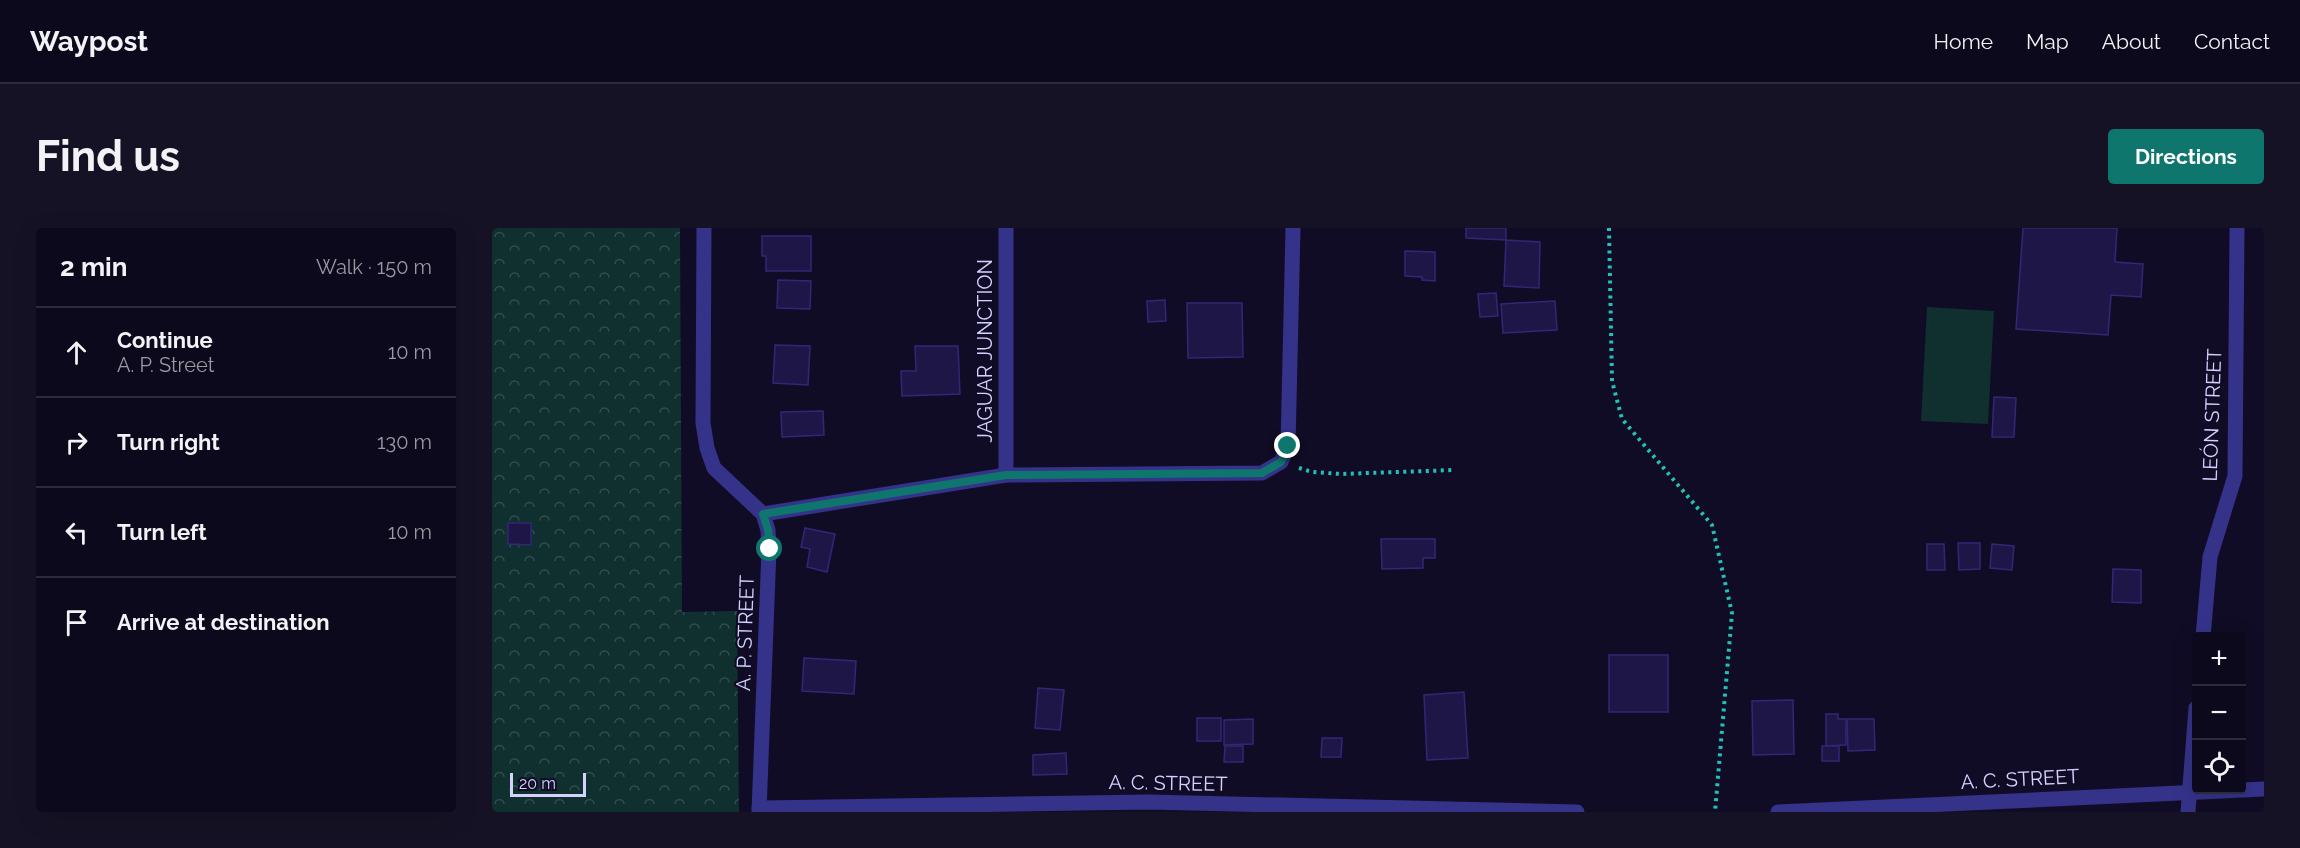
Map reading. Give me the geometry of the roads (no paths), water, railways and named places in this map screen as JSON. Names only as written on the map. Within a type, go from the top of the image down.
[{"type":"street","points":[[704,228],[703,423],[707,448],[714,468],[763,514],[1006,475],[1262,473],[1281,462],[1288,446],[1293,228]]},
{"type":"street","name":"JAGUAR JUNCTION","points":[[1006,228],[1006,475]]},
{"type":"street","name":"LEÓN STREET","points":[[2203,632],[2210,557],[2235,476],[2237,228]]},
{"type":"street","name":"A. P. STREET","points":[[759,810],[770,549],[763,514]]},
{"type":"street","points":[[2188,812],[2193,740]]},
{"type":"street","name":"A. C. STREET","points":[[1778,812],[2264,789]]},
{"type":"street","name":"A. C. STREET","points":[[759,810],[1148,807],[1577,812]]}]
